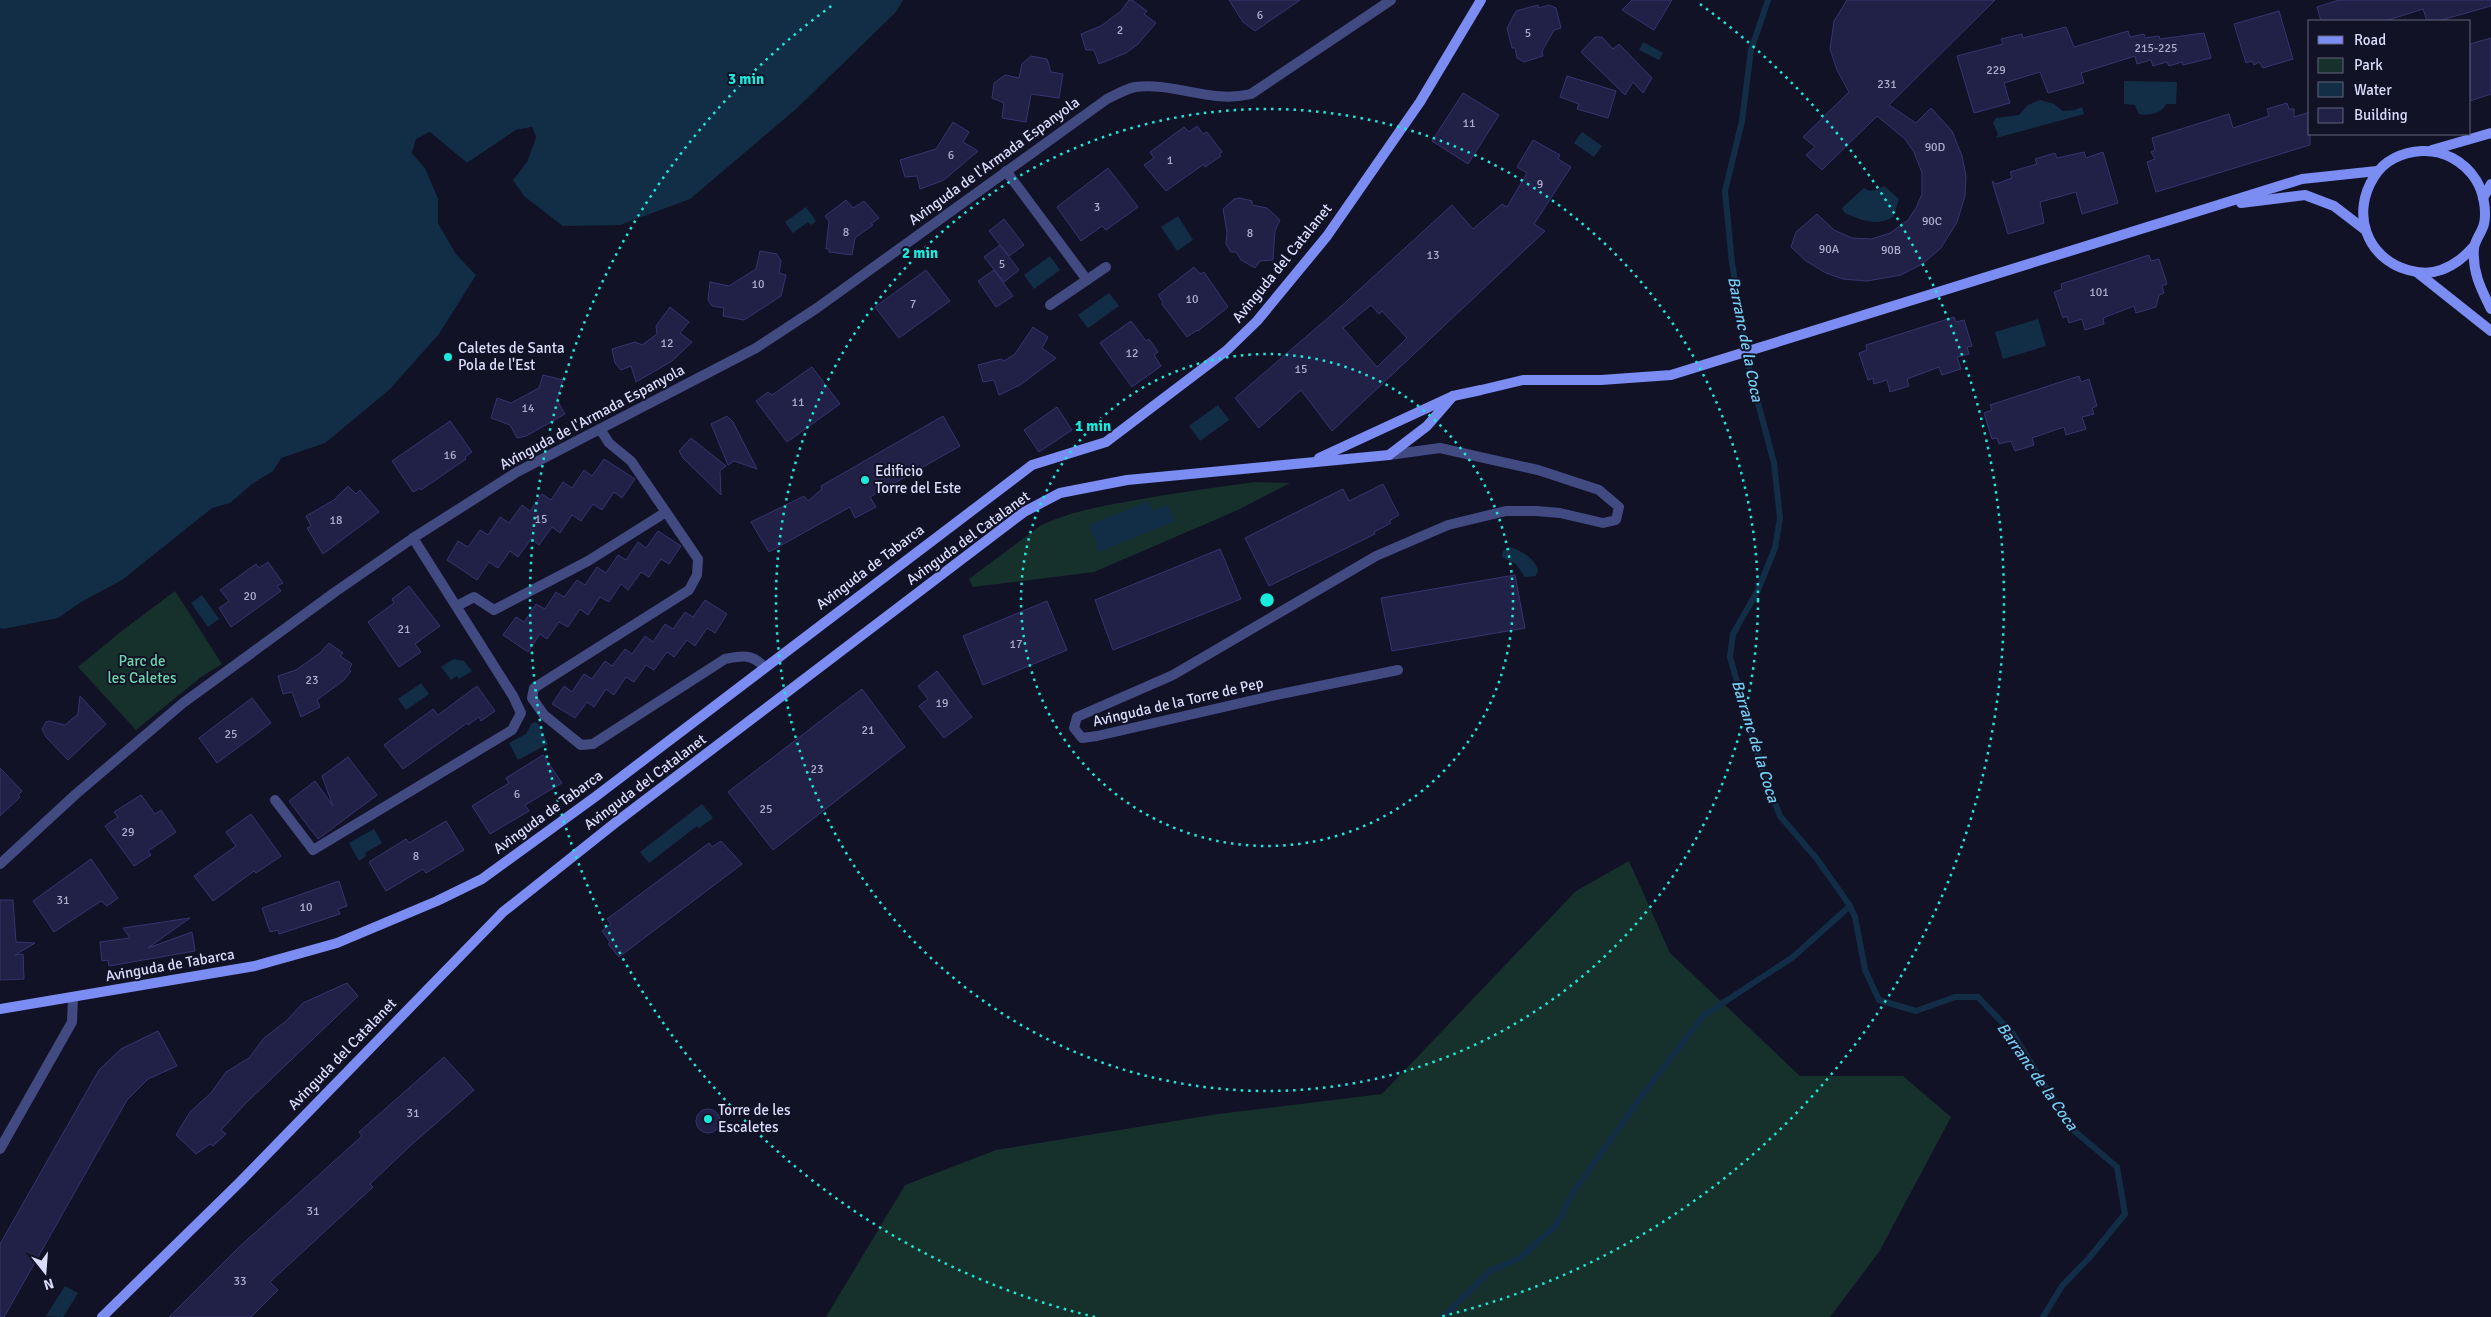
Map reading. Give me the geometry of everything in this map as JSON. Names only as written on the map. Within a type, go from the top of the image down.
[{"type":"main road","name":"Avinguda del Catalanet","points":[[1032,464],[1106,442],[1226,351],[1258,321],[1327,236],[1412,114],[1481,0]]},
{"type":"main road","points":[[2430,151],[2448,155],[2464,166],[2476,180],[2484,198],[2484,223],[2474,246],[2459,262],[2440,271],[2418,273],[2394,266],[2376,251],[2364,229],[2362,209],[2366,188],[2377,171],[2392,159],[2410,152],[2430,151],[2491,134]]},
{"type":"main road","points":[[2215,207],[2302,179],[2377,171]]},
{"type":"main road","points":[[2484,198],[2491,184]]},
{"type":"main road","points":[[2215,207],[2305,195],[2334,206],[2364,229]]},
{"type":"main road","name":"Avinguda del Catalanet","points":[[1313,461],[1453,396],[1522,380],[1601,380],[1672,375],[1809,331],[2215,207]]},
{"type":"main road","points":[[2474,246],[2478,283],[2491,309]]},
{"type":"main road","points":[[2418,273],[2491,331]]},
{"type":"main road","points":[[1389,455],[1427,426],[1453,396]]},
{"type":"main road","name":"Avinguda del Catalanet","points":[[102,1317],[240,1182],[503,912],[615,823],[1024,512],[1060,493],[1127,480],[1389,455]]},
{"type":"main road","name":"Avinguda de Tabarca","points":[[0,1008],[255,966],[337,943],[437,902],[482,879],[596,797],[1032,464]]},
{"type":"street","name":"Avinguda de l'Armada Espanyola","points":[[0,864],[76,794],[183,702],[413,538],[517,472],[756,348],[817,308],[1106,99],[1134,87],[1169,88],[1204,96],[1251,94],[1263,88],[1391,0]]},
{"type":"street","points":[[1006,171],[1087,280]]},
{"type":"street","points":[[1050,305],[1106,267]]},
{"type":"street","points":[[600,429],[609,443],[631,461],[698,559],[697,575],[689,590],[534,688],[532,698],[544,715],[581,745],[593,744],[725,659],[745,655],[757,659],[764,667]]},
{"type":"street","name":"Avinguda de la Torre de Pep","points":[[1389,455],[1440,448],[1538,470],[1599,490],[1619,507],[1616,520],[1603,523],[1560,513],[1506,511],[1448,525],[1376,556],[1173,676],[1077,717],[1074,728],[1082,738],[1098,736],[1271,696],[1398,670]]},
{"type":"street","points":[[457,606],[474,597],[494,610],[588,561],[666,512]]},
{"type":"street","points":[[275,800],[313,850],[512,730],[520,713],[513,696],[413,538]]},
{"type":"street","points":[[0,1149],[72,1022],[73,997]]},
{"type":"green space","points":[[1255,482],[1290,483],[1238,510],[1094,572],[973,587],[969,579],[1040,526],[1060,517],[1114,504]]},
{"type":"green space","name":"Parc de les Caletes","points":[[175,591],[222,664],[201,677],[136,730],[78,667]]},
{"type":"green space","points":[[1629,861],[1670,953],[1800,1076],[1903,1076],[1951,1117],[1879,1252],[1830,1317],[826,1317],[905,1185],[996,1150],[1218,1114],[1382,1094],[1576,891]]},
{"type":"water","points":[[0,0],[903,0],[895,13],[796,109],[690,199],[620,225],[563,226],[524,196],[513,180],[527,162],[536,137],[532,127],[516,130],[467,163],[430,132],[416,139],[412,153],[425,168],[438,198],[438,223],[456,254],[476,275],[439,334],[389,390],[325,443],[281,458],[273,471],[252,484],[230,503],[212,508],[122,580],[81,602],[58,618],[3,629],[0,628]]},
{"type":"water","points":[[1643,42],[1663,53],[1659,60],[1639,50]]},
{"type":"water","points":[[2124,81],[2177,82],[2176,104],[2166,104],[2162,110],[2155,113],[2139,114],[2135,105],[2124,104]]},
{"type":"water","points":[[2040,100],[2054,104],[2063,111],[2082,107],[2084,114],[1996,138],[1998,134],[1993,123],[1996,118],[2019,115],[2028,105]]},
{"type":"water","points":[[1582,132],[1602,146],[1594,157],[1574,143]]},
{"type":"water","points":[[1884,186],[1899,199],[1893,217],[1881,222],[1875,222],[1863,220],[1845,213],[1842,208],[1864,188],[1872,191]]},
{"type":"water","points":[[806,207],[816,221],[811,225],[808,222],[793,233],[785,222]]},
{"type":"water","points":[[1178,216],[1193,240],[1177,251],[1161,227]]},
{"type":"water","points":[[1050,256],[1060,270],[1034,289],[1024,275]]},
{"type":"water","points":[[1109,293],[1119,306],[1088,328],[1078,315]]},
{"type":"water","points":[[2038,319],[2046,346],[2003,359],[1995,332]]},
{"type":"water","points":[[1218,405],[1229,420],[1200,441],[1189,426]]},
{"type":"water","points":[[1148,501],[1153,511],[1168,505],[1175,521],[1099,552],[1089,525]]},
{"type":"water","points":[[1510,547],[1523,553],[1534,562],[1538,570],[1536,576],[1525,577],[1516,564],[1502,557],[1503,551]]},
{"type":"water","points":[[202,595],[219,619],[208,627],[191,603]]},
{"type":"water","points":[[454,659],[464,661],[472,671],[459,679],[457,676],[451,680],[441,667]]},
{"type":"water","points":[[421,683],[429,694],[406,710],[398,699]]},
{"type":"water","points":[[538,723],[548,744],[518,760],[509,743],[526,734],[531,724]]},
{"type":"water","points":[[702,804],[713,818],[699,828],[697,826],[649,863],[640,852]]},
{"type":"water","points":[[374,829],[382,843],[365,853],[366,856],[359,861],[349,843]]},
{"type":"water","points":[[65,1286],[78,1293],[63,1317],[46,1316]]},
{"type":"pier","points":[[532,127],[536,137],[527,162],[511,182],[511,179],[525,161],[533,137],[530,130],[517,132],[467,165],[429,135],[418,141],[415,152],[427,167],[441,197],[441,222],[458,252],[479,276],[476,275],[456,254],[438,222],[438,198],[425,168],[412,153],[416,140],[429,132],[467,163],[516,130]]},
{"type":"building","points":[[1129,0],[1132,0],[1147,11],[1144,14],[1156,23],[1138,44],[1126,53],[1099,64],[1094,50],[1086,50],[1081,34],[1101,26],[1121,11]]},
{"type":"building","points":[[1229,0],[1300,0],[1255,31],[1243,22]]},
{"type":"building","points":[[1632,0],[1672,0],[1654,30],[1622,10]]},
{"type":"building","points":[[1847,0],[1995,0],[1889,105],[1916,123],[1931,108],[1952,131],[1962,156],[1966,176],[1965,196],[1957,222],[1941,248],[1922,264],[1901,275],[1867,281],[1843,279],[1826,273],[1806,261],[1791,247],[1796,232],[1817,214],[1834,230],[1852,238],[1872,239],[1890,233],[1908,220],[1922,194],[1922,173],[1914,152],[1905,139],[1877,116],[1822,170],[1806,155],[1815,147],[1803,137],[1849,92],[1837,70],[1830,49],[1834,21]]},
{"type":"building","points":[[2339,0],[2491,0],[2491,6],[2442,20],[2427,20],[2423,9],[2388,20],[2321,20],[2317,7]]},
{"type":"building","points":[[1538,5],[1538,8],[1549,5],[1556,8],[1561,28],[1554,30],[1542,51],[1543,56],[1524,62],[1517,58],[1515,48],[1512,48],[1507,28],[1516,11]]},
{"type":"building","points":[[2279,11],[2293,59],[2263,68],[2259,62],[2254,65],[2252,61],[2246,63],[2234,24]]},
{"type":"building","points":[[2066,27],[2074,47],[2128,31],[2130,37],[2144,34],[2145,38],[2159,36],[2160,39],[2204,33],[2211,58],[2183,65],[2182,62],[2169,66],[2167,62],[2153,66],[2151,60],[2137,64],[2135,56],[2081,73],[2084,83],[2048,93],[2040,72],[2004,83],[2010,103],[1974,113],[1957,56],[2003,44],[2001,39],[2022,34],[2023,38]]},
{"type":"building","points":[[1595,37],[1602,37],[1613,49],[1619,44],[1652,78],[1643,93],[1633,82],[1625,95],[1581,52]]},
{"type":"building","points":[[2491,38],[2491,94],[2471,101],[2471,44]]},
{"type":"building","points":[[1031,56],[1047,59],[1051,72],[1063,74],[1059,98],[1031,94],[1026,122],[1002,118],[1004,103],[992,98],[994,83],[1005,75],[1019,78],[1022,64]]},
{"type":"building","points":[[1567,76],[1616,91],[1608,118],[1577,109],[1579,104],[1560,97]]},
{"type":"building","points":[[1463,93],[1499,115],[1468,164],[1432,141]]},
{"type":"building","points":[[2287,103],[2289,109],[2294,109],[2294,117],[2308,113],[2310,145],[2156,192],[2147,162],[2155,159],[2151,152],[2155,150],[2152,138],[2229,114],[2233,128],[2269,116],[2267,109]]},
{"type":"building","points":[[953,122],[969,132],[963,142],[978,151],[944,180],[920,189],[917,176],[905,177],[900,160],[936,149]]},
{"type":"building","points":[[1197,126],[1203,134],[1207,132],[1222,152],[1219,154],[1221,156],[1205,167],[1204,164],[1166,191],[1144,165],[1154,158],[1150,152],[1184,127],[1189,132]]},
{"type":"building","points":[[1533,140],[1560,155],[1558,159],[1571,167],[1534,224],[1545,231],[1332,431],[1301,390],[1259,428],[1235,398],[1336,311],[1452,205],[1473,229],[1502,204],[1507,207],[1527,173],[1517,167]],"holes":[[[1371,305],[1379,314],[1382,311],[1407,338],[1377,367],[1343,328]]]},
{"type":"building","points":[[2084,152],[2086,158],[2103,152],[2118,203],[2082,214],[2076,192],[2040,202],[2044,223],[2008,234],[1992,181],[1996,184],[2012,178],[2010,172],[2037,164],[2035,159],[2055,153],[2057,158]]},
{"type":"building","points":[[1108,168],[1138,207],[1106,230],[1102,226],[1081,241],[1057,207]]},
{"type":"building","points":[[1240,198],[1252,201],[1252,205],[1267,208],[1280,220],[1275,231],[1273,260],[1260,261],[1255,268],[1241,260],[1236,252],[1231,252],[1226,244],[1227,232],[1223,209],[1234,199]]},
{"type":"building","points":[[846,200],[853,208],[864,201],[879,218],[871,224],[873,225],[855,238],[852,255],[829,252],[829,249],[826,249],[829,221],[825,216]]},
{"type":"building","points":[[1004,219],[1024,245],[1009,256],[989,231]]},
{"type":"building","points":[[1000,245],[1019,270],[1004,282],[984,257]]},
{"type":"building","points":[[760,251],[777,254],[781,261],[779,273],[786,275],[781,296],[744,320],[723,316],[724,308],[712,306],[708,300],[710,282],[729,286],[756,269]]},
{"type":"building","points":[[2149,255],[2151,261],[2159,259],[2167,284],[2162,286],[2164,293],[2159,295],[2156,307],[2136,313],[2134,306],[2103,318],[2104,324],[2085,330],[2082,319],[2069,323],[2067,316],[2063,318],[2054,292],[2062,289],[2061,284]]},
{"type":"building","points":[[1194,267],[1200,274],[1204,272],[1228,307],[1198,331],[1187,337],[1162,304],[1163,302],[1158,295]]},
{"type":"building","points":[[926,270],[950,301],[899,338],[875,307]]},
{"type":"building","points":[[994,270],[1013,296],[996,307],[978,281]]},
{"type":"building","points":[[670,307],[689,322],[680,333],[692,342],[672,361],[636,382],[631,366],[621,370],[615,363],[612,349],[635,342],[642,345],[657,334],[656,326]]},
{"type":"building","points":[[1954,317],[1956,322],[1964,320],[1972,346],[1967,347],[1969,354],[1957,357],[1961,369],[1942,375],[1939,367],[1907,379],[1909,386],[1890,392],[1887,380],[1874,384],[1873,378],[1868,380],[1859,353],[1867,350],[1866,345]]},
{"type":"building","points":[[1131,321],[1146,341],[1149,339],[1158,352],[1154,355],[1161,366],[1132,387],[1100,343]]},
{"type":"building","points":[[1033,327],[1048,337],[1042,348],[1056,358],[1020,385],[999,395],[994,380],[983,382],[978,365],[1001,359],[1004,361],[1015,354]]},
{"type":"building","points":[[812,367],[840,404],[787,442],[756,401],[768,392],[772,395]]},
{"type":"building","points":[[543,375],[563,380],[557,400],[565,414],[526,436],[517,438],[510,425],[491,418],[497,398],[511,403],[539,388]]},
{"type":"building","points":[[2079,376],[2081,382],[2089,379],[2097,406],[2092,408],[2094,414],[2082,417],[2086,429],[2066,435],[2064,427],[2032,438],[2034,445],[2015,451],[2011,441],[1999,444],[1997,438],[1992,439],[1984,413],[1992,410],[1990,405]]},
{"type":"building","points":[[1057,407],[1072,430],[1039,452],[1024,430]]},
{"type":"building","points":[[727,416],[733,422],[757,469],[734,461],[728,465],[711,424]]},
{"type":"building","name":"Edificio Torre del Este","points":[[943,416],[960,446],[870,497],[876,507],[855,518],[850,507],[769,552],[751,522],[804,496],[808,501],[822,489],[821,486]]},
{"type":"building","points":[[450,421],[472,452],[465,457],[466,459],[421,490],[420,488],[413,492],[392,461]]},
{"type":"building","points":[[691,438],[726,466],[720,471],[721,495],[683,458],[679,451]]},
{"type":"building","points":[[604,459],[635,479],[622,498],[614,492],[602,510],[593,504],[581,521],[572,515],[560,533],[552,527],[539,545],[531,539],[518,557],[510,551],[498,568],[489,562],[477,580],[447,560],[458,541],[468,547],[480,530],[488,535],[500,517],[509,523],[522,505],[530,511],[542,494],[551,500],[563,482],[572,488],[584,470],[592,476]]},
{"type":"building","points":[[1383,484],[1399,515],[1389,521],[1391,523],[1374,532],[1375,534],[1269,586],[1245,538],[1343,489],[1349,501]]},
{"type":"building","points":[[348,486],[356,494],[360,490],[379,512],[323,554],[307,528],[311,526],[306,516],[334,500]]},
{"type":"building","points":[[658,531],[681,546],[669,564],[661,559],[649,577],[641,572],[628,590],[621,584],[609,602],[600,597],[588,615],[580,609],[568,627],[559,622],[547,639],[540,634],[528,652],[503,635],[516,617],[524,622],[536,604],[545,609],[556,592],[564,597],[577,580],[585,585],[597,567],[606,573],[618,555],[626,560],[638,542],[646,548]]},
{"type":"building","points":[[1220,549],[1241,599],[1113,650],[1095,600]]},
{"type":"building","points":[[268,562],[283,583],[277,586],[281,591],[231,627],[219,608],[229,601],[220,590],[256,564],[259,568]]},
{"type":"building","points":[[1515,575],[1525,628],[1392,651],[1381,598]]},
{"type":"building","points":[[409,586],[440,626],[415,644],[421,652],[399,667],[368,622],[394,603],[392,599]]},
{"type":"building","points":[[705,600],[727,614],[715,633],[707,628],[695,646],[687,640],[674,657],[667,652],[654,670],[646,665],[634,682],[626,677],[614,695],[606,689],[594,707],[587,702],[575,718],[552,704],[564,686],[572,692],[584,674],[592,679],[605,661],[612,666],[625,649],[632,654],[645,636],[653,642],[665,624],[673,629],[685,612],[693,617]]},
{"type":"building","points":[[1047,601],[1067,650],[983,685],[963,636]]},
{"type":"building","points":[[329,643],[343,653],[340,656],[352,664],[349,669],[351,671],[344,680],[317,700],[320,707],[301,717],[292,692],[283,694],[278,676],[296,670],[320,653]]},
{"type":"building","points":[[937,671],[972,717],[944,738],[919,706],[928,699],[918,686]]},
{"type":"building","points":[[477,686],[495,711],[481,721],[479,717],[468,725],[467,723],[403,769],[384,745],[433,709],[438,715]]},
{"type":"building","points":[[862,689],[905,747],[773,850],[728,792]]},
{"type":"building","points":[[80,696],[106,724],[68,760],[46,737],[42,729],[46,722],[49,721],[65,725],[78,714]]},
{"type":"building","points":[[252,698],[271,723],[217,763],[199,738]]},
{"type":"building","points":[[543,755],[562,783],[525,805],[529,811],[490,834],[472,806],[509,783],[506,778]]},
{"type":"building","points":[[348,757],[377,795],[318,839],[289,801],[315,781],[333,806],[322,776]]},
{"type":"building","points":[[0,768],[22,791],[18,795],[20,797],[0,816]]},
{"type":"building","points":[[141,795],[155,814],[161,810],[176,832],[148,851],[151,855],[134,866],[105,826],[118,817],[114,812]]},
{"type":"building","points":[[251,814],[281,856],[256,873],[254,871],[213,901],[194,876],[236,846],[226,832]]},
{"type":"building","points":[[446,821],[464,850],[426,873],[423,869],[386,891],[369,862],[406,839],[409,843]]},
{"type":"building","points":[[721,841],[742,864],[619,957],[608,944],[610,942],[602,931],[611,924],[607,919],[709,843],[712,847]]},
{"type":"building","points":[[91,859],[118,898],[107,906],[101,901],[54,932],[33,901]]},
{"type":"building","points":[[339,881],[347,906],[338,909],[340,914],[279,934],[278,930],[270,932],[262,908]]},
{"type":"building","points":[[0,900],[13,900],[16,942],[35,943],[15,955],[23,954],[24,979],[0,980]]},
{"type":"building","points":[[190,918],[148,948],[192,932],[195,951],[109,966],[108,960],[102,961],[100,942],[130,938],[123,928]]},
{"type":"building","points":[[347,983],[358,996],[246,1103],[221,1130],[226,1134],[213,1146],[210,1144],[196,1154],[176,1135],[190,1112],[211,1093],[226,1072],[249,1058],[264,1038],[285,1022],[303,1003]]},
{"type":"building","points":[[158,1031],[177,1066],[148,1079],[127,1100],[4,1317],[0,1317],[0,1244],[99,1070],[121,1049]]},
{"type":"building","points":[[444,1057],[474,1090],[410,1146],[370,1184],[373,1187],[270,1282],[278,1290],[251,1317],[169,1317],[237,1249],[362,1136],[359,1132]]},
{"type":"building","name":"Torre de les Escaletes","points":[[708,1109],[717,1112],[720,1121],[717,1130],[708,1133],[699,1130],[696,1121],[699,1112]]},
{"type":"waterway","name":"Barranc de la Coca","points":[[1768,0],[1751,50],[1742,121],[1725,191],[1732,263],[1750,373],[1774,463],[1780,518],[1775,548],[1758,590],[1733,634],[1730,657],[1763,773],[1780,816],[1817,859],[1850,906],[1855,917],[1865,970],[1879,1000],[1916,1011],[1955,997],[1978,997],[2013,1034],[2072,1129],[2117,1167],[2125,1214],[2089,1258],[2062,1286],[2043,1317]]},
{"type":"waterway","points":[[1443,1317],[1490,1271],[1520,1258],[1557,1224],[1574,1191],[1638,1101],[1703,1016],[1793,957],[1850,906]]},
{"type":"place","name":"Caletes de Santa Pola de l'Est","points":[[448,357]]},
{"type":"place","name":"Edificio Torre del Este","points":[[865,480]]},
{"type":"place","name":"Torre de les Escaletes","points":[[708,1119]]}]
